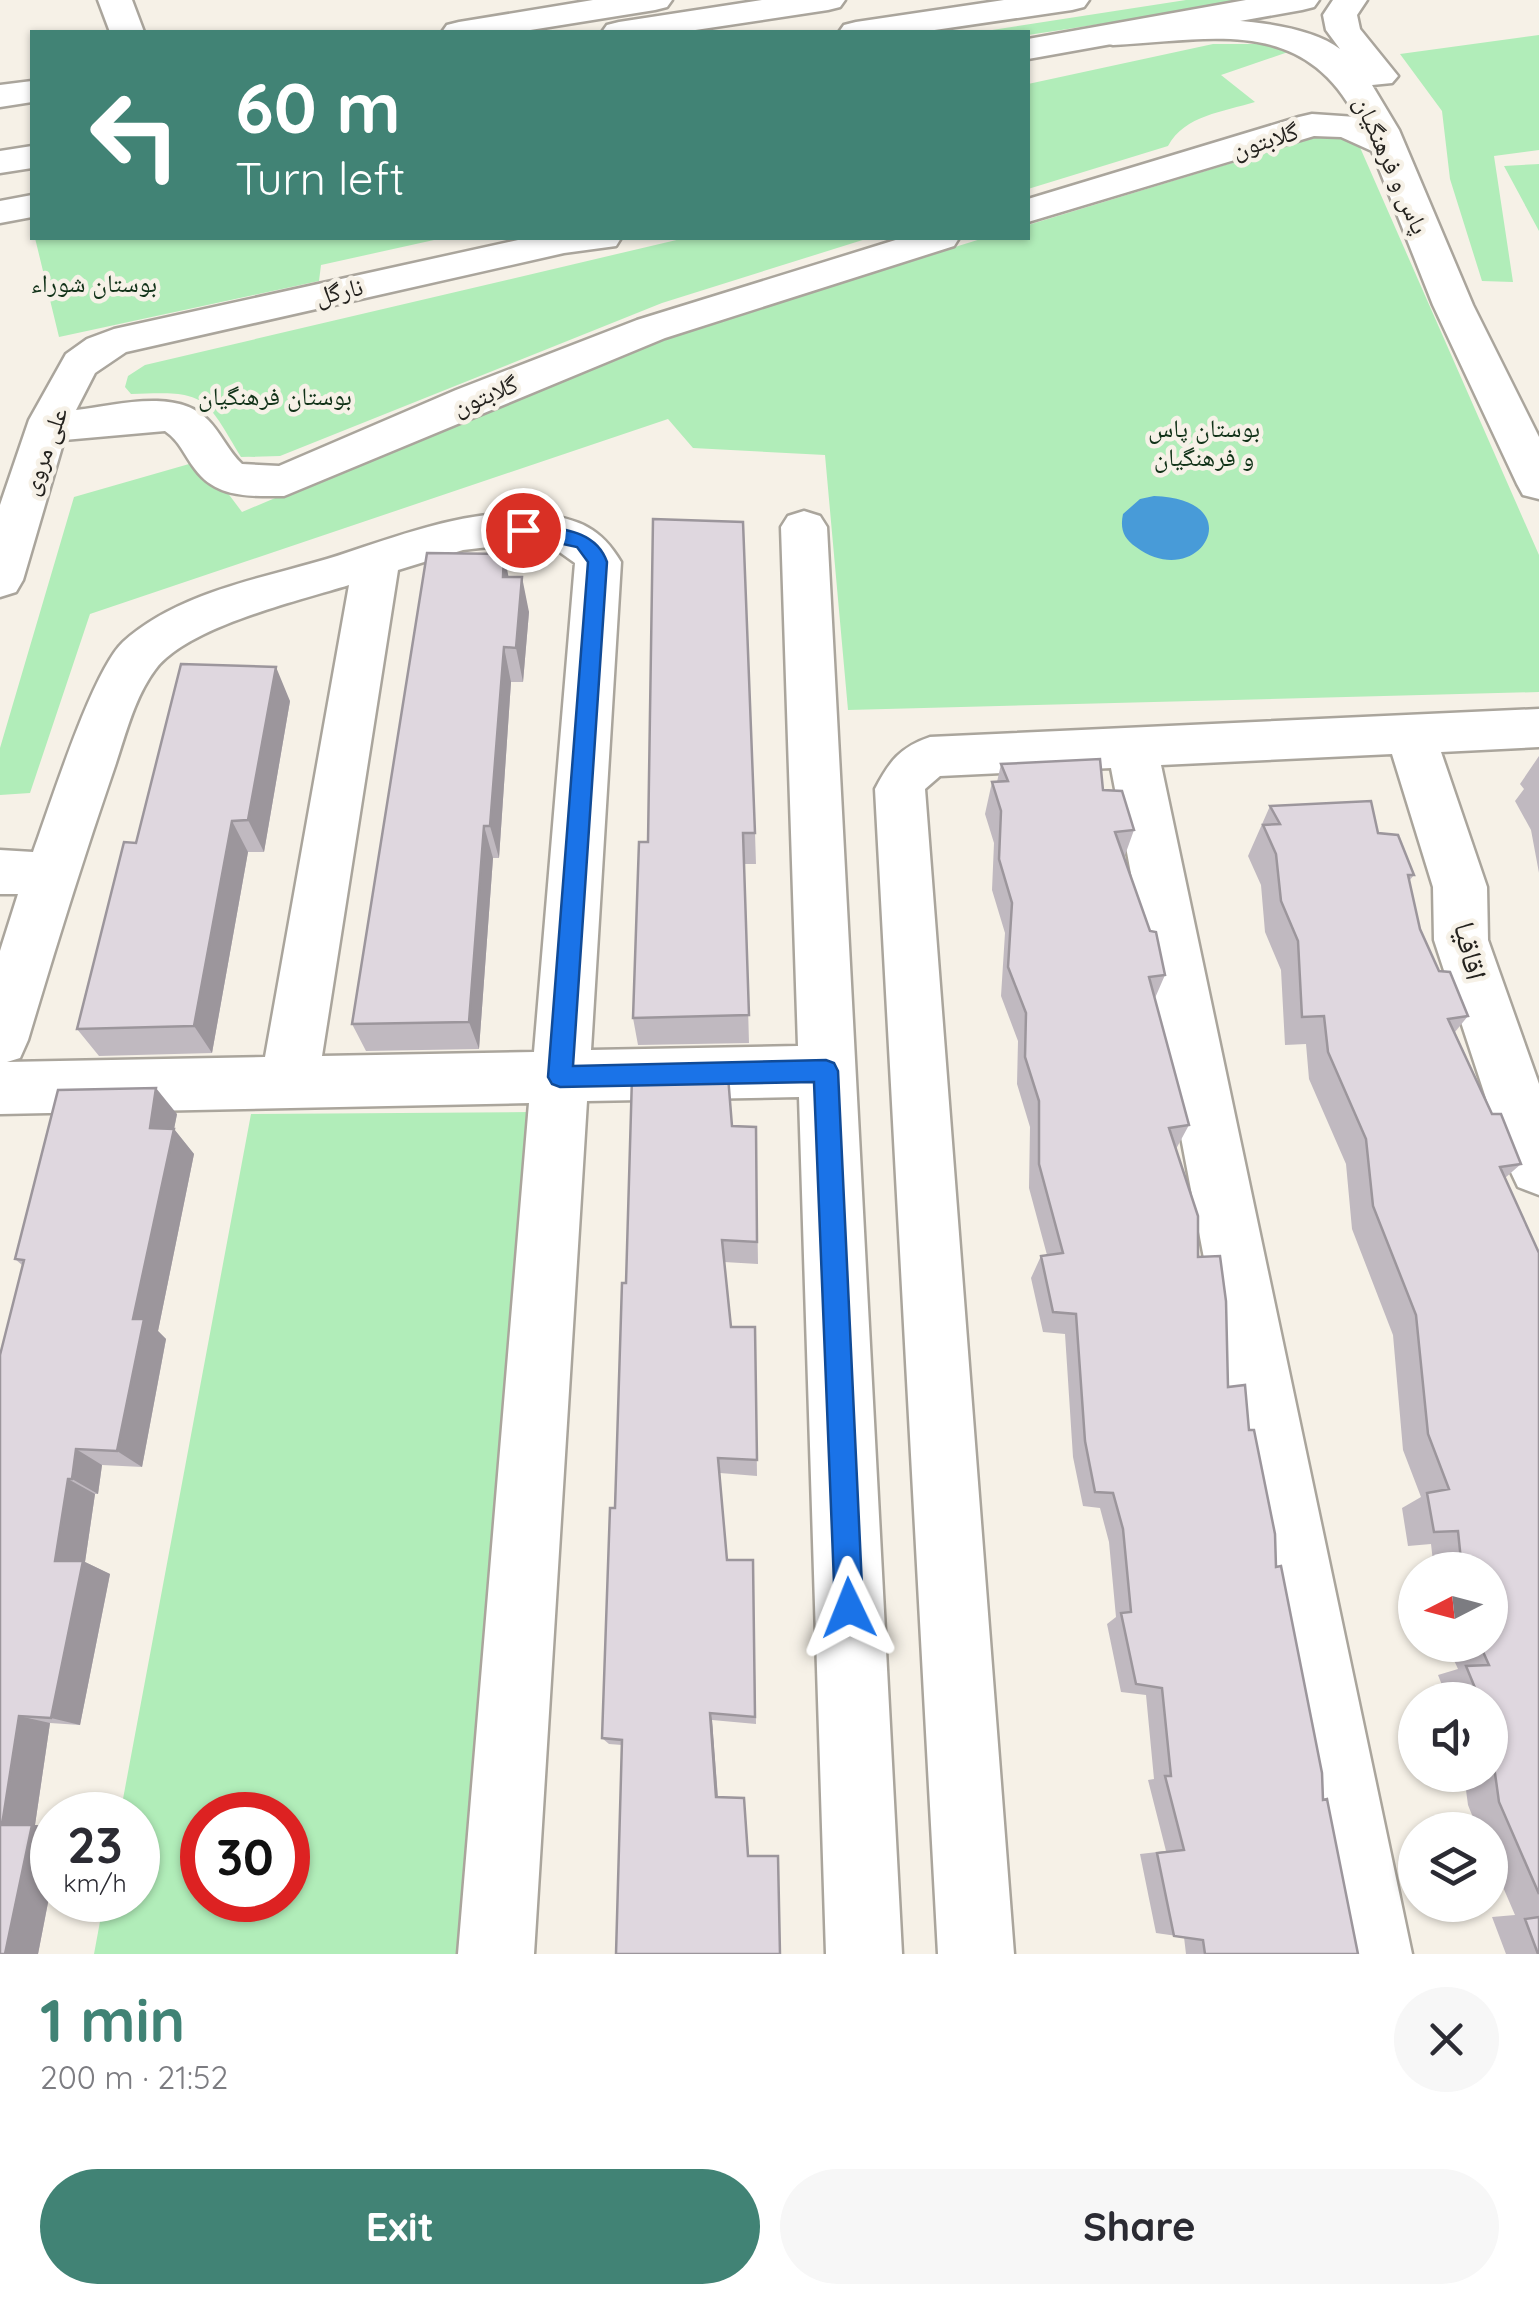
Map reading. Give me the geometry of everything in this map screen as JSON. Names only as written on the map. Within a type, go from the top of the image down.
[{"type":"main road","points":[[116,0],[125,30]]},
{"type":"main road","points":[[472,30],[655,0]]},
{"type":"main road","points":[[632,30],[828,0]]},
{"type":"main road","points":[[870,30],[1072,0]]},
{"type":"main road","points":[[1030,49],[1302,0]]},
{"type":"main road","name":"پاس و فرهنگیان","points":[[1350,0],[1340,15],[1343,30],[1389,86],[1423,152],[1483,321],[1488,372]]},
{"type":"main road","name":"پاس و فرهنگیان","points":[[1113,35],[1240,32],[1300,41],[1337,60],[1348,72],[1386,144],[1452,304],[1539,484]]},
{"type":"main road","points":[[0,96],[30,92]]},
{"type":"main road","points":[[0,124],[30,120]]},
{"type":"main road","name":"گلابتون","points":[[1030,210],[1312,125],[1348,126],[1386,144]]},
{"type":"main road","points":[[0,162],[30,157]]},
{"type":"main road","points":[[0,195],[30,191]]},
{"type":"main road","points":[[0,212],[30,206]]},
{"type":"main road","name":"نارگل","points":[[114,342],[573,240]]},
{"type":"main road","name":"گلابتون","points":[[50,428],[148,416],[175,418],[226,475],[241,481],[284,481],[651,329],[934,240]]},
{"type":"main road","name":"علی مروی","points":[[0,580],[50,428],[72,375],[90,353],[114,342]]},
{"type":"main road","points":[[804,527],[864,1954]]},
{"type":"main road","points":[[0,1040],[51,874],[110,711],[137,656],[175,628],[235,603],[377,556],[462,534],[523,530],[583,541],[593,550],[598,562],[496,1954]]},
{"type":"main road","points":[[289,1082],[377,556]]},
{"type":"main road","points":[[976,1954],[900,789],[910,771],[930,757],[1539,728]]},
{"type":"main road","name":"اقاقیا","points":[[1410,733],[1460,886],[1461,940],[1539,1168]]},
{"type":"main road","points":[[1132,748],[1374,1954]]},
{"type":"main road","points":[[0,872],[51,874]]},
{"type":"main road","points":[[0,1088],[826,1071]]},
{"type":"green space","points":[[1186,0],[1259,0],[1030,35],[1030,30],[992,30]]},
{"type":"green space","points":[[1539,35],[1539,150],[1494,156],[1513,282],[1482,281],[1450,179],[1442,111],[1400,54]]},
{"type":"green space","points":[[1213,44],[1277,44],[1291,51],[1221,75],[1255,102],[1195,121],[1184,127],[1168,146],[1030,188],[1030,84]]},
{"type":"green space","name":"بوستان پاس و فرهنگیان","points":[[1324,135],[1355,136],[1539,555],[1539,692],[848,710],[825,455],[693,448],[668,419],[90,614],[30,793],[0,795],[0,748],[74,497],[203,460],[242,512],[625,349],[978,240],[1030,240],[1030,224]]},
{"type":"green space","points":[[1539,164],[1539,231],[1504,166]]},
{"type":"green space","name":"بوستان شوراء","points":[[35,240],[434,240],[321,265],[319,281],[59,337]]},
{"type":"green space","name":"بوستان فرهنگیان","points":[[676,240],[863,240],[662,303],[280,456],[241,457],[219,420],[189,396],[131,394],[125,387],[128,376],[145,365]]},
{"type":"green space","points":[[532,1112],[464,1954],[94,1954],[100,1922],[160,1922],[160,1792],[124,1792],[251,1114]]},
{"type":"water","points":[[1154,496],[1185,501],[1202,512],[1209,526],[1206,540],[1196,552],[1179,559],[1159,558],[1136,547],[1125,536],[1123,514],[1140,499]]},
{"type":"building","points":[[653,519],[743,522],[755,833],[743,833],[749,1015],[633,1018],[639,842],[648,842]]},
{"type":"building","points":[[427,553],[504,554],[503,577],[522,577],[516,648],[504,647],[490,826],[484,826],[469,1022],[352,1024]]},
{"type":"building","points":[[181,664],[276,667],[248,820],[232,821],[194,1026],[77,1029],[124,842],[136,843]]},
{"type":"building","points":[[1100,759],[1103,790],[1122,791],[1134,830],[1115,832],[1150,931],[1156,932],[1165,975],[1149,977],[1189,1125],[1169,1128],[1198,1216],[1198,1257],[1220,1256],[1226,1301],[1228,1387],[1245,1385],[1249,1430],[1254,1430],[1275,1534],[1276,1567],[1281,1566],[1322,1773],[1323,1800],[1327,1799],[1358,1954],[1205,1954],[1203,1940],[1174,1936],[1157,1853],[1184,1850],[1165,1776],[1171,1776],[1162,1688],[1136,1684],[1121,1613],[1131,1612],[1123,1529],[1113,1493],[1095,1492],[1085,1441],[1076,1314],[1053,1312],[1041,1256],[1063,1253],[1039,1164],[1039,1101],[1025,1057],[1026,1013],[1008,967],[1012,903],[999,859],[1001,811],[992,782],[1008,781],[1001,764]]},
{"type":"building","points":[[1371,801],[1378,833],[1398,835],[1414,875],[1408,875],[1420,929],[1439,971],[1450,972],[1468,1016],[1448,1019],[1492,1114],[1501,1114],[1521,1164],[1500,1167],[1539,1253],[1539,1894],[1508,1823],[1508,1812],[1503,1812],[1499,1802],[1498,1792],[1508,1792],[1508,1682],[1473,1682],[1466,1666],[1508,1662],[1508,1552],[1460,1552],[1458,1531],[1434,1532],[1427,1493],[1449,1489],[1428,1434],[1416,1315],[1373,1206],[1366,1139],[1328,1052],[1324,1016],[1302,1017],[1298,941],[1281,901],[1276,854],[1263,825],[1280,824],[1270,806]]},
{"type":"building","points":[[728,1076],[732,1126],[756,1127],[757,1242],[722,1240],[731,1327],[755,1327],[757,1460],[718,1458],[727,1560],[753,1560],[755,1717],[710,1713],[716,1797],[744,1798],[748,1856],[778,1856],[780,1954],[616,1954],[622,1740],[602,1738],[610,1508],[615,1508],[622,1283],[626,1283],[632,1077]]},
{"type":"building","points":[[156,1088],[150,1128],[174,1129],[133,1319],[144,1319],[117,1451],[76,1449],[72,1479],[68,1479],[55,1561],[83,1561],[51,1718],[19,1716],[2,1825],[30,1825],[30,1835],[5,1954],[0,1954],[0,1355],[24,1260],[15,1259],[58,1090]]},
{"type":"building","points":[[1539,1917],[1539,1954],[1538,1954],[1525,1919]]},
{"type":"route","points":[[523,530],[583,541],[598,562],[560,1077],[826,1071],[849,1608]]}]
